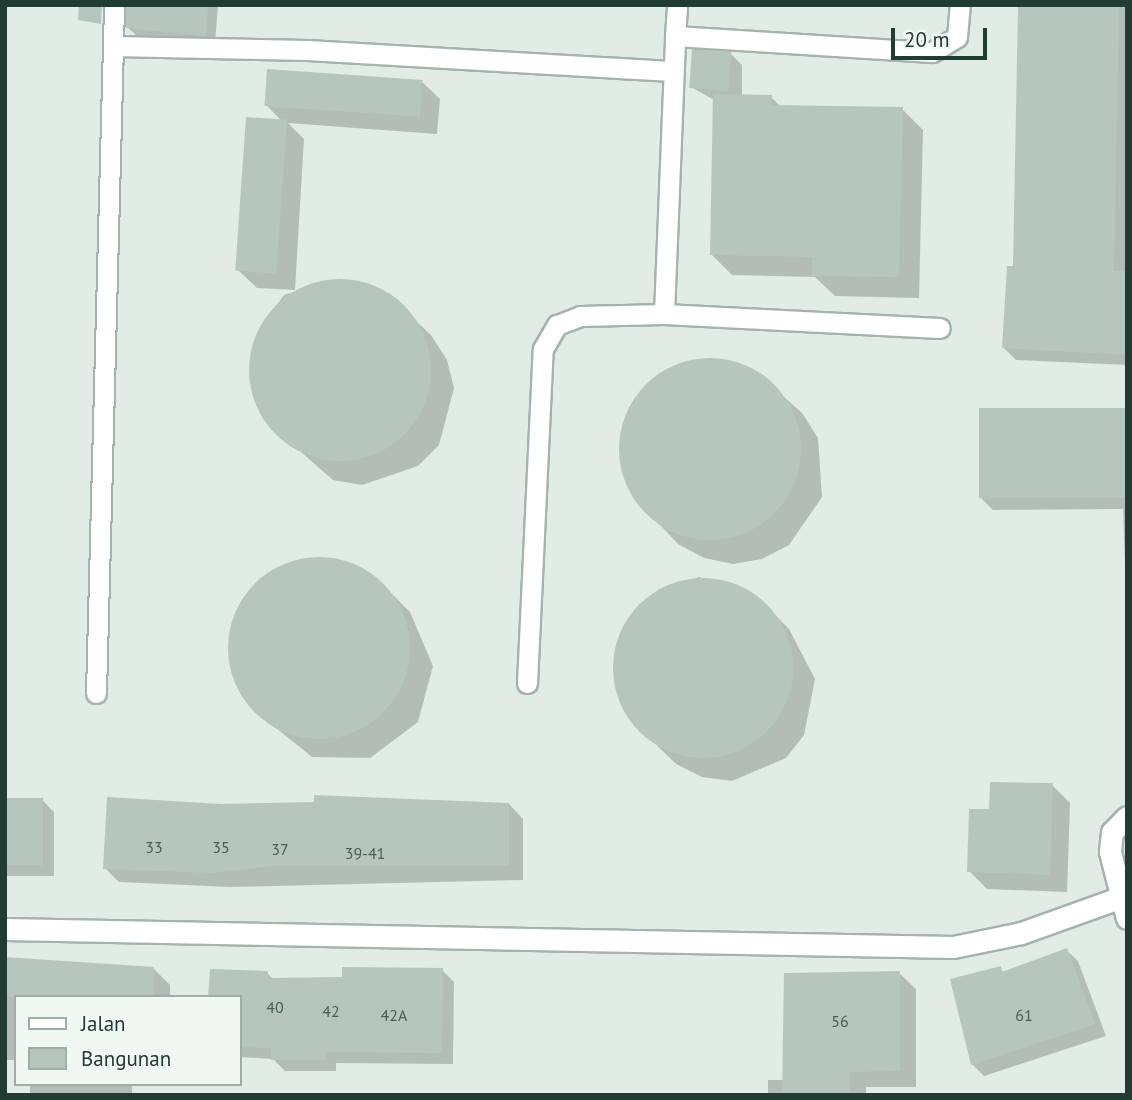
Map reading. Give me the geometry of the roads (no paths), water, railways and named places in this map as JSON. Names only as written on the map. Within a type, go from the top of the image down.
[{"type":"street","points":[[1127,817],[1112,832],[1127,918]]},
{"type":"street","points":[[5,929],[953,947],[1021,933],[1122,896]]},
{"type":"lane","points":[[96,693],[114,5]]},
{"type":"lane","points":[[664,314],[677,5]]},
{"type":"lane","points":[[675,36],[932,52],[957,37],[960,5]]},
{"type":"lane","points":[[113,46],[307,50],[673,71]]},
{"type":"lane","points":[[527,683],[543,349],[557,326],[580,316],[664,314],[940,328]]}]
